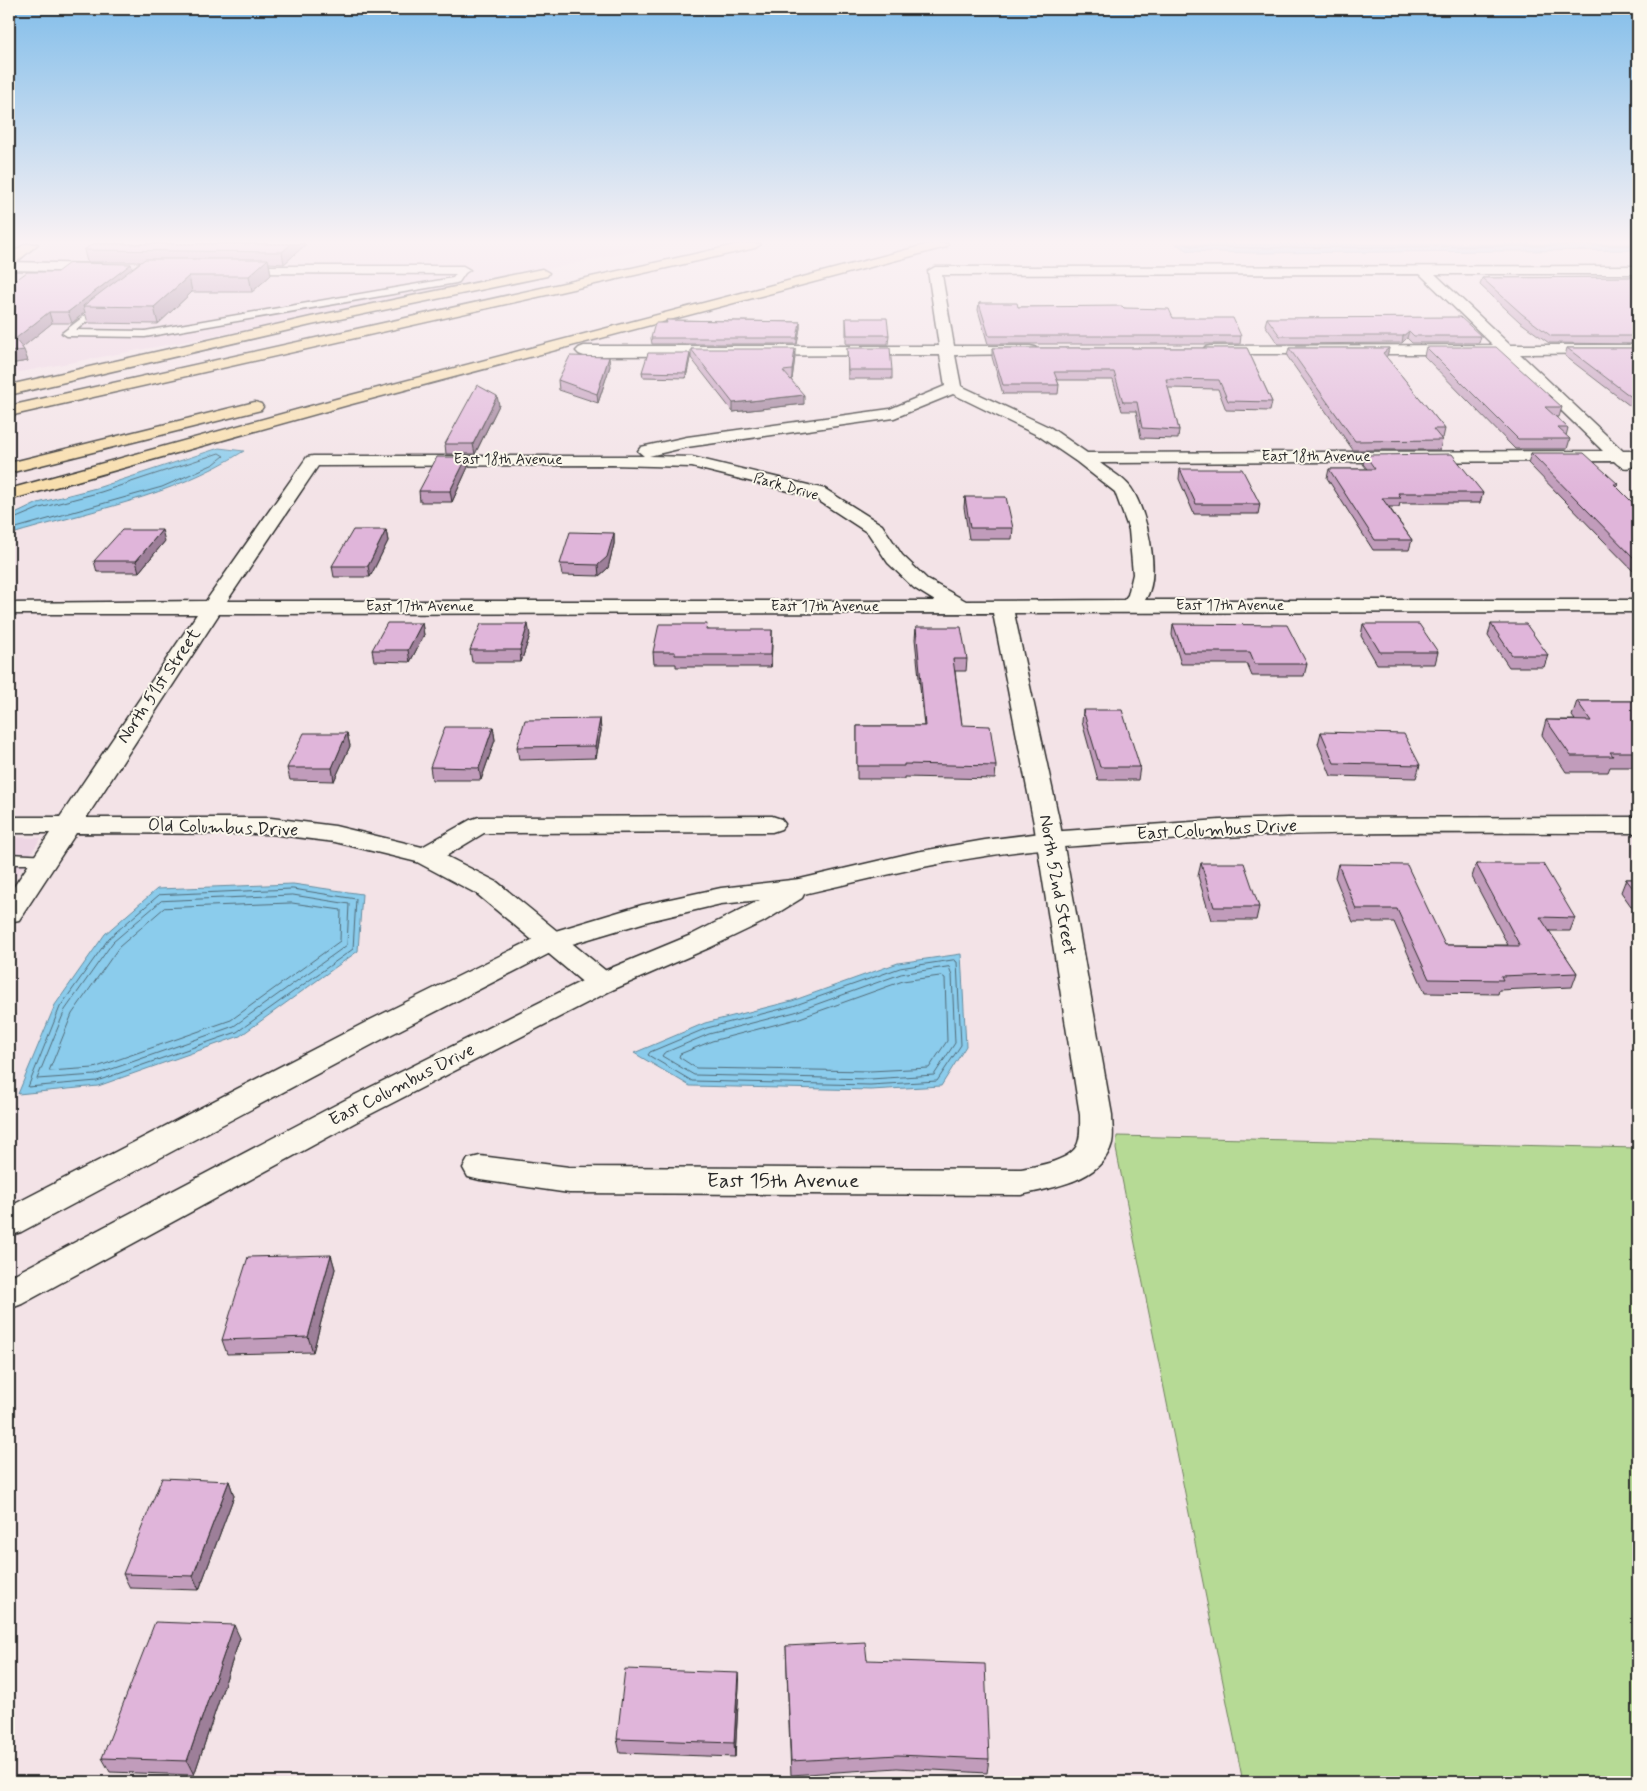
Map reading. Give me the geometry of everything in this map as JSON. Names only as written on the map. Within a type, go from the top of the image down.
[{"type":"main road","points":[[9,390],[282,328]]},
{"type":"main road","points":[[9,411],[382,328]]},
{"type":"main road","points":[[507,343],[568,328]]},
{"type":"main road","points":[[9,495],[351,399],[623,328]]},
{"type":"main road","points":[[9,468],[274,403]]},
{"type":"street","points":[[944,328],[953,388]]},
{"type":"street","points":[[1485,328],[1638,474]]},
{"type":"street","points":[[1198,350],[1638,349]]},
{"type":"street","points":[[584,351],[1048,350]]},
{"type":"street","points":[[612,460],[687,442],[894,413],[953,388],[1044,432],[1083,458],[1123,490],[1139,530],[1143,574],[1138,594],[1130,606]]},
{"type":"street","points":[[687,442],[692,462]]},
{"type":"street","name":"East 18th Avenue","points":[[1083,458],[1638,456]]},
{"type":"street","name":"East 18th Avenue","points":[[314,462],[612,460]]},
{"type":"street","name":"Park Drive","points":[[612,460],[692,462],[819,493],[876,530],[896,559],[921,584],[961,606]]},
{"type":"street","name":"North 51st Street","points":[[9,914],[212,608],[314,462]]},
{"type":"street","name":"North 52nd Street","points":[[1002,606],[1049,840],[1096,1115],[1095,1145],[1083,1161]]},
{"type":"street","name":"East 17th Avenue","points":[[12,608],[1638,606]]},
{"type":"street","points":[[426,856],[478,825],[772,824]]},
{"type":"street","name":"Old Columbus Drive","points":[[9,825],[271,826],[335,834],[426,856],[487,888],[602,983]]},
{"type":"street","name":"East Columbus Drive","points":[[9,1223],[381,1026],[552,942],[642,914],[721,896],[800,887],[916,860],[985,848],[1049,840],[1258,826],[1638,825]]},
{"type":"street","name":"East Columbus Drive","points":[[9,1294],[356,1108],[602,983],[701,942],[753,916],[800,887]]},
{"type":"street","name":"East 15th Avenue","points":[[480,1168],[569,1180],[1021,1182],[1058,1174],[1083,1161]]},
{"type":"lane","points":[[74,328],[67,333],[145,334],[182,328]]},
{"type":"lane","points":[[9,859],[44,860]]},
{"type":"shaded area","points":[[9,328],[260,328],[9,374]]},
{"type":"shaded area","points":[[9,837],[41,838],[9,887]]},
{"type":"green space","points":[[1117,1136],[1638,1148],[1638,1782],[1243,1782],[1116,1149]]},
{"type":"water","points":[[219,448],[244,451],[216,467],[158,492],[9,535],[9,517],[38,503],[100,487]]},
{"type":"water","points":[[293,884],[362,894],[358,951],[240,1036],[98,1086],[18,1094],[55,1005],[105,934],[157,889]]},
{"type":"water","points":[[961,954],[966,1046],[941,1086],[871,1090],[690,1086],[634,1053],[705,1023],[792,1001],[898,963]]},
{"type":"building","points":[[9,328],[29,328],[15,339],[24,350],[9,352]]},
{"type":"building","points":[[654,328],[799,328],[797,338],[651,338]]},
{"type":"building","points":[[847,328],[888,328],[889,335],[847,335]]},
{"type":"building","points":[[986,328],[1237,328],[1241,336],[989,336]]},
{"type":"building","points":[[1274,328],[1472,328],[1481,336],[1414,336],[1409,331],[1403,336],[1280,336]]},
{"type":"building","points":[[1540,328],[1638,328],[1638,336],[1551,336]]},
{"type":"building","points":[[1426,347],[1496,347],[1562,407],[1545,407],[1568,428],[1558,428],[1570,439],[1518,439]]},
{"type":"building","points":[[847,348],[890,348],[892,370],[848,370]]},
{"type":"building","points":[[992,348],[1247,348],[1272,402],[1228,401],[1219,380],[1166,379],[1179,430],[1142,428],[1137,402],[1123,402],[1114,372],[1054,372],[1059,385],[1003,385]]},
{"type":"building","points":[[1289,348],[1389,348],[1383,353],[1445,429],[1433,429],[1442,440],[1355,441]]},
{"type":"building","points":[[1567,348],[1638,348],[1638,402]]},
{"type":"building","points":[[691,349],[795,349],[792,370],[783,371],[804,395],[733,403]]},
{"type":"building","points":[[648,353],[690,353],[686,373],[642,372]]},
{"type":"building","points":[[570,356],[609,357],[597,394],[558,380]]},
{"type":"building","points":[[477,385],[497,396],[473,444],[445,444]]},
{"type":"building","points":[[1531,453],[1584,453],[1618,484],[1614,484],[1638,508],[1638,562]]},
{"type":"building","points":[[1452,454],[1483,493],[1398,493],[1401,498],[1382,498],[1412,540],[1375,540],[1329,469],[1375,469],[1365,455]]},
{"type":"building","points":[[437,457],[467,457],[450,491],[419,491]]},
{"type":"building","points":[[1180,469],[1242,469],[1260,504],[1196,504]]},
{"type":"building","points":[[965,497],[1006,497],[1013,528],[970,528]]},
{"type":"building","points":[[122,530],[162,530],[136,561],[94,561]]},
{"type":"building","points":[[353,530],[386,530],[368,566],[332,566]]},
{"type":"building","points":[[570,532],[614,533],[607,557],[598,565],[560,564]]},
{"type":"building","points":[[387,623],[422,623],[408,650],[372,650]]},
{"type":"building","points":[[481,624],[528,624],[520,650],[470,650]]},
{"type":"building","points":[[659,624],[707,624],[706,630],[772,630],[771,655],[675,655],[675,652],[653,652]]},
{"type":"building","points":[[1173,624],[1287,625],[1307,664],[1255,664],[1250,652],[1183,652]]},
{"type":"building","points":[[1363,624],[1419,624],[1438,652],[1380,652]]},
{"type":"building","points":[[1491,624],[1526,624],[1548,655],[1512,655]]},
{"type":"building","points":[[916,627],[961,627],[967,659],[953,659],[962,725],[990,726],[996,766],[904,764],[904,766],[857,766],[857,726],[925,726]]},
{"type":"building","points":[[1577,701],[1638,701],[1638,752],[1610,752],[1613,756],[1571,756],[1546,720],[1591,721]]},
{"type":"building","points":[[1083,710],[1122,710],[1140,767],[1100,767]]},
{"type":"building","points":[[600,719],[595,746],[517,747],[525,720]]},
{"type":"building","points":[[445,727],[493,727],[479,768],[430,767]]},
{"type":"building","points":[[1321,732],[1404,734],[1420,765],[1334,763]]},
{"type":"building","points":[[304,733],[347,733],[332,768],[287,768]]},
{"type":"building","points":[[1201,863],[1244,863],[1259,907],[1214,907]]},
{"type":"building","points":[[1338,864],[1407,865],[1445,945],[1520,946],[1476,864],[1543,864],[1575,918],[1540,917],[1577,973],[1501,976],[1503,980],[1429,979],[1397,909],[1356,909]]},
{"type":"building","points":[[1626,879],[1638,879],[1638,895]]},
{"type":"building","points":[[331,1255],[308,1337],[222,1340],[248,1257]]},
{"type":"building","points":[[162,1478],[229,1481],[193,1576],[123,1574]]},
{"type":"building","points":[[155,1622],[234,1625],[187,1761],[102,1758]]},
{"type":"building","points":[[865,1642],[867,1660],[985,1664],[989,1759],[898,1755],[791,1761],[786,1646]]},
{"type":"building","points":[[625,1669],[738,1673],[734,1743],[617,1739]]}]
